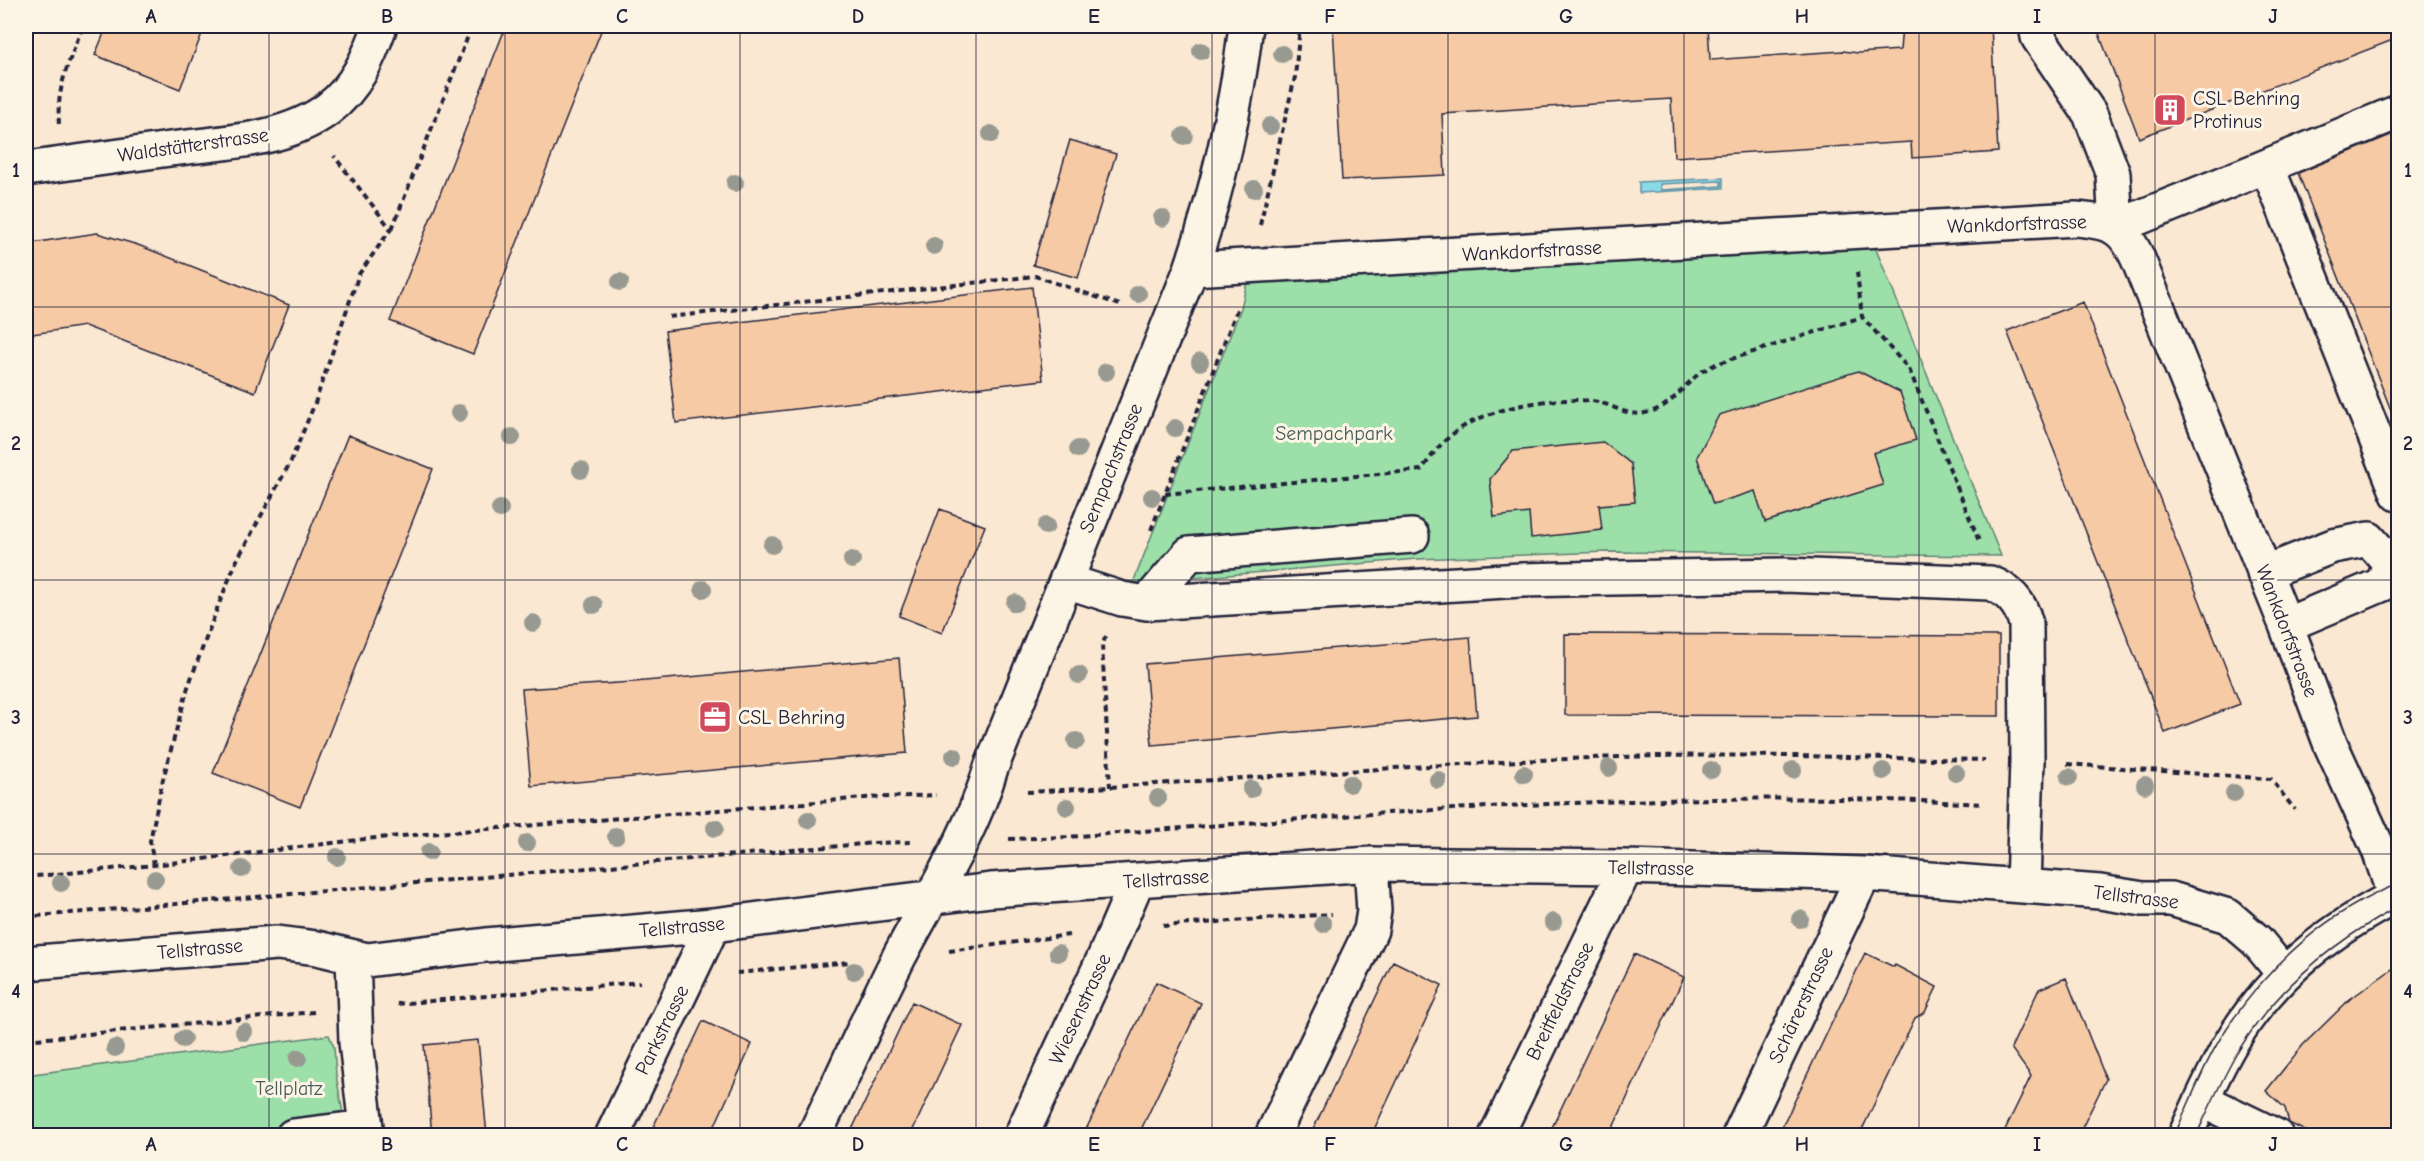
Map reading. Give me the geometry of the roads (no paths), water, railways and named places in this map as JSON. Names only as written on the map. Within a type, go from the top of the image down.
[{"type":"street","name":"Waldstätterstrasse","points":[[26,169],[258,138],[308,122],[329,109],[351,86],[366,64],[381,26]]},
{"type":"street","name":"Sempachstrasse","points":[[931,896],[984,792],[991,768],[1191,269],[1210,213],[1230,131],[1246,26]]},
{"type":"street","points":[[2036,26],[2038,37],[2090,114],[2113,174],[2116,227],[2398,112]]},
{"type":"street","points":[[2267,166],[2398,494]]},
{"type":"street","name":"Wankdorfstrasse","points":[[1191,269],[2076,219],[2099,221],[2116,227],[2130,242],[2138,259],[2286,625],[2331,745],[2379,850],[2397,896]]},
{"type":"street","points":[[1134,601],[1190,554],[1412,536]]},
{"type":"street","points":[[2264,573],[2333,546],[2369,539],[2394,561],[2383,584],[2286,625]]},
{"type":"street","points":[[1066,581],[1134,601],[1509,581],[1612,578],[1785,575],[1980,581],[1998,586],[2019,606],[2026,624],[2027,761],[2023,886]]},
{"type":"street","points":[[1272,1136],[1371,930],[1374,911],[1371,864]]},
{"type":"street","name":"Tellstrasse","points":[[26,963],[277,943],[317,948],[353,958],[394,958],[486,945],[712,925],[863,908],[931,896],[990,890],[1371,864],[1626,867],[1864,874],[2171,899],[2228,916],[2257,941],[2284,974]]},
{"type":"street","name":"Breitfeldstrasse","points":[[1496,1136],[1626,867]]},
{"type":"street","name":"Schärerstrasse","points":[[1739,1136],[1864,874]]},
{"type":"street","name":"Wiesenstrasse","points":[[1021,1136],[1100,967],[1137,881]]},
{"type":"street","points":[[814,1136],[931,896]]},
{"type":"street","points":[[2185,1136],[2232,1041],[2251,1013],[2284,974],[2319,943],[2397,896]]},
{"type":"street","name":"Parkstrasse","points":[[612,1136],[712,925]]},
{"type":"street","points":[[294,1136],[366,1131],[356,1042],[353,958]]},
{"type":"street","points":[[2202,1100],[2276,1136]]},
{"type":"water","points":[[1723,178],[1723,188],[1639,193],[1639,182]],"holes":[[[1721,181],[1721,186],[1661,190],[1660,184]]]},
{"type":"tram line","points":[[2174,1136],[2206,1064],[2221,1037],[2245,1002],[2263,981],[2282,960],[2325,924],[2372,895],[2398,884]]},
{"type":"tram line","points":[[2196,1136],[2237,1053],[2269,1008],[2307,969],[2328,952],[2398,907]]},
{"type":"place","name":"CSL Behring Protinus","points":[[2170,110]]},
{"type":"place","name":"CSL Behring","points":[[715,717]]},
{"type":"park label","name":"Sempachpark","points":[[1334,433]]},
{"type":"park label","name":"Tellplatz","points":[[289,1088]]}]
